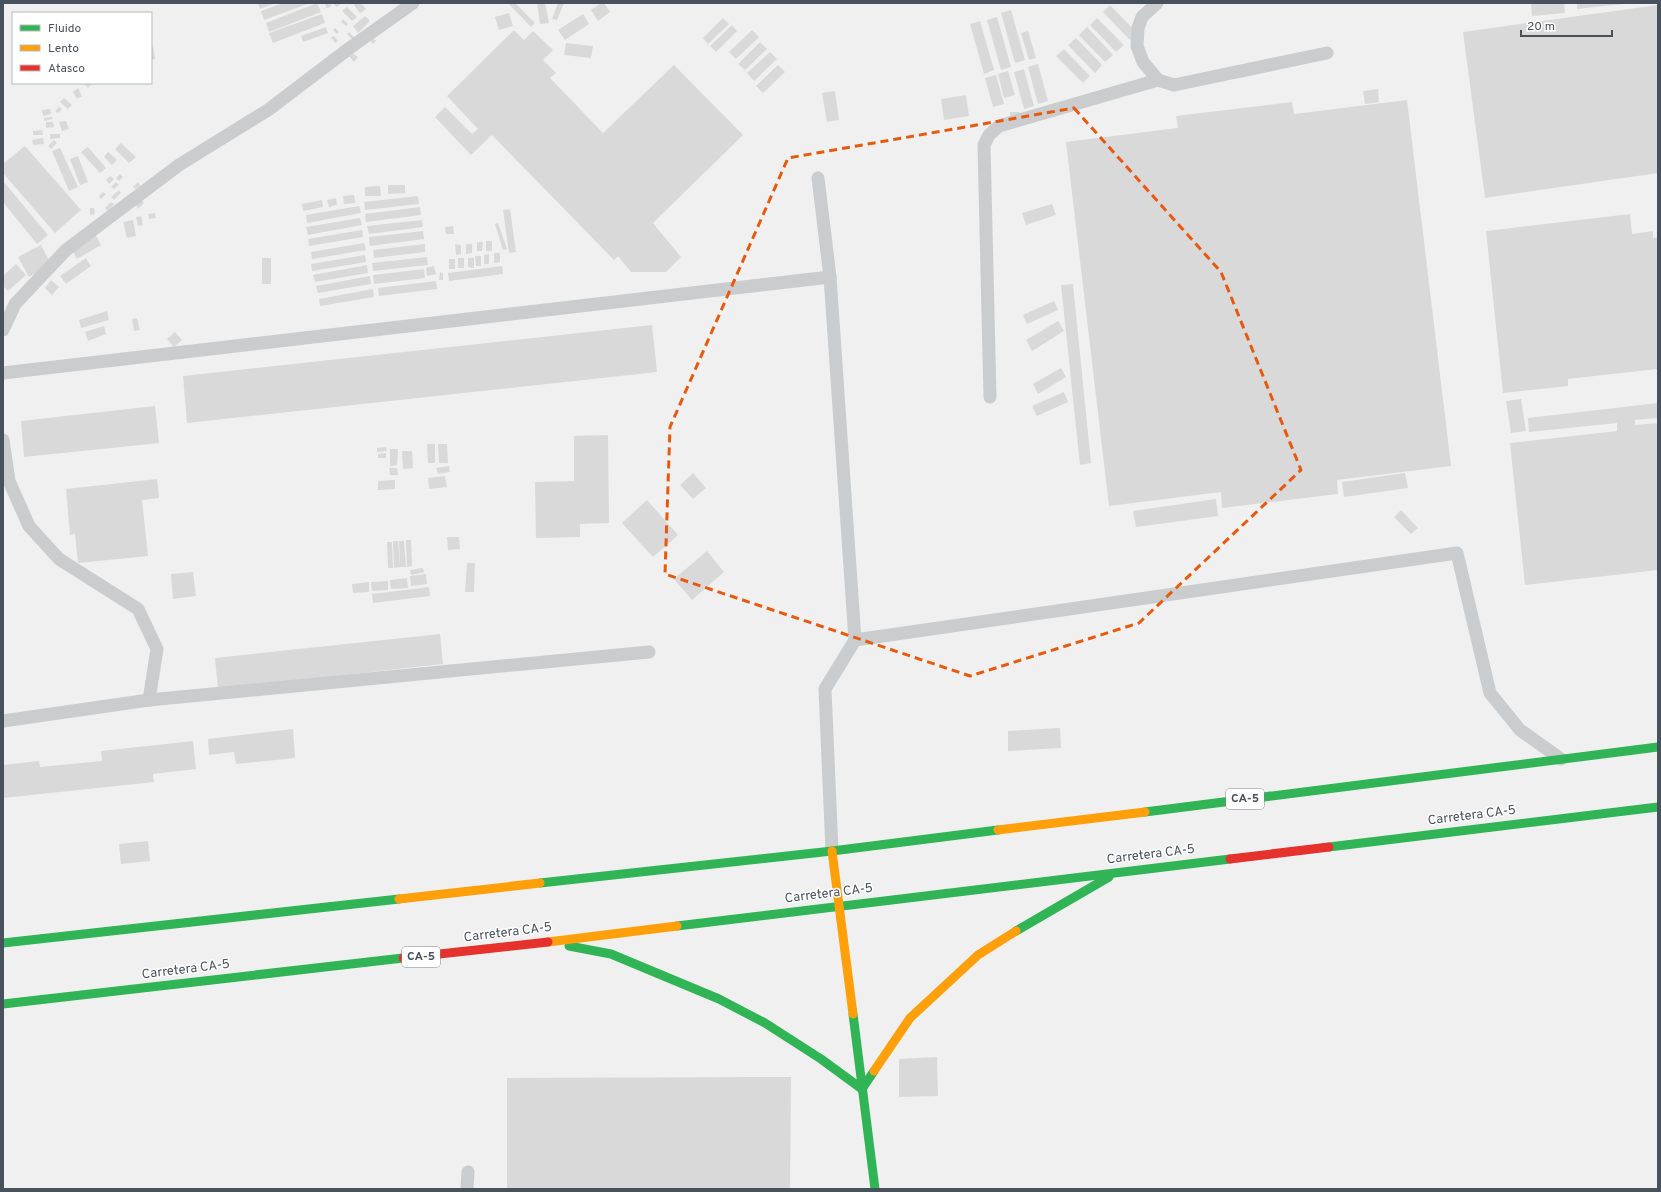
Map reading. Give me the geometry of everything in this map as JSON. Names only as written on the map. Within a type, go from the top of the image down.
[{"type":"main road","name":"CA-5","points":[[3,943],[832,851],[1658,747]]},
{"type":"main road","name":"Carretera CA-5","points":[[3,1004],[548,942],[1658,807]]},
{"type":"main road","points":[[832,851],[875,1189]]},
{"type":"main road","points":[[862,1089],[910,1018],[978,955],[1052,909],[1119,872]]},
{"type":"main road","points":[[548,942],[611,954],[719,999],[777,1031],[821,1059],[862,1089]]},
{"type":"lane","points":[[3,330],[15,304],[66,250],[179,165],[268,110],[412,3]]},
{"type":"lane","points":[[1157,3],[1142,17],[1138,28],[1137,46],[1143,62],[1158,80],[1174,86],[1327,53]]},
{"type":"lane","points":[[990,397],[984,145],[989,134],[999,126],[1158,80]]},
{"type":"lane","points":[[818,178],[830,277],[856,640],[825,689],[832,851]]},
{"type":"lane","points":[[3,373],[830,277]]},
{"type":"lane","points":[[3,440],[9,481],[29,526],[59,559],[138,609],[158,649],[149,700]]},
{"type":"lane","points":[[856,640],[1457,553],[1490,693],[1520,730],[1561,759]]},
{"type":"lane","points":[[3,721],[149,700],[648,652]]},
{"type":"lane","points":[[467,1189],[468,1172]]},
{"type":"highlighted area","points":[[1074,108],[1221,272],[1301,470],[1139,623],[970,676],[665,574],[670,427],[788,158]]},
{"type":"building","points":[[258,3],[275,3],[260,9]]},
{"type":"building","points":[[283,3],[310,3],[264,20],[261,11]]},
{"type":"building","points":[[317,3],[321,12],[269,32],[266,23]]},
{"type":"building","points":[[325,3],[330,3],[331,7],[326,8]]},
{"type":"building","points":[[336,3],[342,3],[337,7],[334,5]]},
{"type":"building","points":[[356,3],[361,3],[366,9],[360,13],[354,5]]},
{"type":"building","points":[[508,3],[515,3],[535,23],[531,27]]},
{"type":"building","points":[[537,3],[545,3],[549,23],[540,24]]},
{"type":"building","points":[[558,3],[564,3],[557,20],[552,19]]},
{"type":"building","points":[[601,3],[604,3],[610,12],[598,21],[591,10]]},
{"type":"building","points":[[1531,3],[1564,3],[1565,13],[1532,16]]},
{"type":"building","points":[[1577,3],[1623,3],[1623,4],[1577,9]]},
{"type":"building","points":[[1110,5],[1137,33],[1130,40],[1103,12]]},
{"type":"building","points":[[1658,5],[1658,173],[1485,198],[1463,32]]},
{"type":"building","points":[[347,7],[357,17],[352,21],[342,11]]},
{"type":"building","points":[[1011,10],[1025,60],[1015,63],[1001,13]]},
{"type":"building","points":[[509,13],[513,26],[499,30],[495,17]]},
{"type":"building","points":[[322,14],[325,23],[273,43],[269,33]]},
{"type":"building","points":[[583,14],[589,24],[565,40],[558,30]]},
{"type":"building","points":[[365,16],[370,21],[358,33],[353,26]]},
{"type":"building","points":[[997,17],[1011,67],[1001,70],[987,20]]},
{"type":"building","points":[[723,18],[729,24],[708,44],[703,38]]},
{"type":"building","points":[[1097,18],[1124,45],[1116,52],[1090,25]]},
{"type":"building","points":[[343,19],[348,24],[346,26],[341,22]]},
{"type":"building","points":[[980,21],[994,70],[984,74],[970,24]]},
{"type":"building","points":[[732,25],[737,31],[716,52],[710,46]]},
{"type":"building","points":[[326,27],[328,33],[303,42],[301,36]]},
{"type":"building","points":[[1087,27],[1113,55],[1105,62],[1079,35]]},
{"type":"building","points":[[335,28],[339,32],[337,34],[333,30]]},
{"type":"building","points":[[514,30],[524,40],[533,31],[553,50],[543,60],[556,73],[550,78],[603,133],[674,65],[743,135],[653,223],[681,257],[666,272],[631,272],[618,256],[614,260],[492,135],[471,155],[435,117],[445,107],[472,134],[478,129],[447,96]]},
{"type":"building","points":[[752,30],[759,37],[736,59],[729,52]]},
{"type":"building","points":[[1028,31],[1036,58],[1029,60],[1021,33]]},
{"type":"building","points":[[349,32],[355,38],[353,40],[347,34]]},
{"type":"building","points":[[370,35],[376,41],[373,44],[367,37]]},
{"type":"building","points":[[334,36],[338,41],[335,43],[331,37]]},
{"type":"building","points":[[1076,38],[1102,65],[1095,73],[1068,45]]},
{"type":"building","points":[[760,42],[767,49],[745,70],[738,64]]},
{"type":"building","points":[[566,43],[593,46],[591,58],[564,55]]},
{"type":"building","points":[[152,47],[153,47],[155,59],[152,60]]},
{"type":"building","points":[[1064,49],[1090,76],[1083,83],[1056,56]]},
{"type":"building","points":[[351,52],[358,57],[354,62],[348,55]]},
{"type":"building","points":[[770,52],[777,59],[754,81],[747,73]]},
{"type":"building","points":[[1038,64],[1048,101],[1038,104],[1028,67]]},
{"type":"building","points":[[778,65],[785,72],[763,93],[756,86]]},
{"type":"building","points":[[1024,69],[1034,106],[1024,109],[1014,72]]},
{"type":"building","points":[[1008,71],[1015,95],[1004,98],[998,74]]},
{"type":"building","points":[[996,75],[1004,104],[993,107],[985,78]]},
{"type":"building","points":[[84,84],[92,84],[88,88]]},
{"type":"building","points":[[78,88],[82,96],[77,99],[73,92]]},
{"type":"building","points":[[1378,89],[1379,102],[1365,104],[1363,91]]},
{"type":"building","points":[[835,91],[839,120],[827,122],[822,93]]},
{"type":"building","points":[[966,95],[969,116],[944,120],[941,99]]},
{"type":"building","points":[[64,98],[72,105],[68,109],[60,102]]},
{"type":"building","points":[[1407,100],[1451,466],[1337,480],[1338,494],[1222,508],[1221,492],[1109,506],[1066,142],[1178,128],[1176,116],[1292,102],[1294,114]]},
{"type":"building","points":[[59,107],[62,109],[58,113],[55,111]]},
{"type":"building","points":[[50,109],[51,114],[43,116],[42,110]]},
{"type":"building","points":[[1010,112],[1020,112],[1020,118],[1010,118]]},
{"type":"building","points":[[52,117],[53,119],[44,121],[44,118]]},
{"type":"building","points":[[66,121],[69,129],[62,131],[59,122]]},
{"type":"building","points":[[46,122],[53,122],[54,127],[46,128]]},
{"type":"building","points":[[42,130],[43,135],[33,135],[33,131]]},
{"type":"building","points":[[50,134],[60,134],[60,138],[50,139]]},
{"type":"building","points":[[43,138],[44,144],[33,145],[32,140]]},
{"type":"building","points":[[54,140],[57,143],[51,149],[48,146]]},
{"type":"building","points":[[121,143],[136,157],[129,163],[115,149]]},
{"type":"building","points":[[25,146],[81,210],[55,233],[3,173],[3,164]]},
{"type":"building","points":[[88,147],[106,168],[100,173],[81,152]]},
{"type":"building","points":[[60,148],[78,187],[69,191],[52,151]]},
{"type":"building","points":[[108,152],[117,160],[112,165],[104,157]]},
{"type":"building","points":[[78,156],[88,182],[80,185],[70,159]]},
{"type":"building","points":[[120,174],[123,177],[119,181],[116,178]]},
{"type":"building","points":[[110,176],[114,179],[109,184],[106,180]]},
{"type":"building","points":[[3,181],[48,235],[37,244],[3,202]]},
{"type":"building","points":[[116,182],[119,185],[114,189],[111,187]]},
{"type":"building","points":[[138,182],[140,185],[136,189],[133,187]]},
{"type":"building","points":[[388,185],[405,185],[405,193],[388,194]]},
{"type":"building","points":[[380,186],[381,196],[365,196],[365,187]]},
{"type":"building","points":[[119,190],[121,193],[114,200],[111,197]]},
{"type":"building","points":[[103,192],[106,194],[101,199],[99,196]]},
{"type":"building","points":[[354,195],[355,203],[344,204],[343,196]]},
{"type":"building","points":[[418,196],[419,204],[365,210],[364,202]]},
{"type":"building","points":[[336,198],[337,205],[329,207],[327,200]]},
{"type":"building","points":[[142,200],[144,203],[138,209],[136,205]]},
{"type":"building","points":[[322,200],[323,207],[303,211],[302,204]]},
{"type":"building","points":[[111,202],[114,204],[108,211],[105,208]]},
{"type":"building","points":[[1052,204],[1056,215],[1026,225],[1022,213]]},
{"type":"building","points":[[359,206],[361,213],[307,223],[306,215]]},
{"type":"building","points":[[420,207],[421,215],[366,222],[365,214]]},
{"type":"building","points":[[90,208],[94,208],[95,214],[90,215]]},
{"type":"building","points":[[510,209],[516,252],[509,253],[503,210]]},
{"type":"building","points":[[155,213],[156,218],[149,219],[148,214]]},
{"type":"building","points":[[1630,214],[1632,234],[1653,231],[1653,238],[1658,237],[1658,369],[1568,379],[1568,386],[1503,393],[1486,231]]},
{"type":"building","points":[[141,216],[143,225],[138,226],[136,217]]},
{"type":"building","points":[[360,218],[362,225],[308,235],[306,227]]},
{"type":"building","points":[[133,220],[136,236],[127,238],[123,222]]},
{"type":"building","points":[[422,220],[423,227],[369,234],[367,226]]},
{"type":"building","points":[[498,223],[507,249],[503,250],[495,224]]},
{"type":"building","points":[[453,226],[454,234],[446,234],[445,227]]},
{"type":"building","points":[[362,230],[363,237],[309,246],[308,239]]},
{"type":"building","points":[[423,231],[424,239],[370,246],[369,237]]},
{"type":"building","points":[[95,234],[101,245],[77,259],[71,248]]},
{"type":"building","points":[[486,241],[492,241],[492,251],[486,251]]},
{"type":"building","points":[[477,242],[483,242],[482,251],[477,251]]},
{"type":"building","points":[[364,243],[366,250],[312,259],[311,252]]},
{"type":"building","points":[[425,244],[425,252],[374,258],[373,250]]},
{"type":"building","points":[[455,244],[461,245],[461,254],[456,255]]},
{"type":"building","points":[[466,244],[472,244],[472,253],[466,254]]},
{"type":"building","points":[[41,245],[51,264],[29,277],[18,257]]},
{"type":"building","points":[[494,253],[500,253],[500,262],[494,263]]},
{"type":"building","points":[[489,254],[489,264],[484,264],[484,255]]},
{"type":"building","points":[[365,255],[366,262],[312,271],[311,264]]},
{"type":"building","points":[[475,256],[481,256],[481,266],[476,266]]},
{"type":"building","points":[[427,257],[428,265],[373,271],[372,263]]},
{"type":"building","points":[[86,258],[91,266],[66,284],[60,276]]},
{"type":"building","points":[[262,258],[271,258],[271,284],[262,284]]},
{"type":"building","points":[[458,258],[464,258],[464,268],[458,268]]},
{"type":"building","points":[[468,258],[474,258],[474,268],[468,267]]},
{"type":"building","points":[[449,259],[455,259],[455,269],[449,269]]},
{"type":"building","points":[[16,264],[26,275],[8,291],[3,286],[3,276]]},
{"type":"building","points":[[367,265],[368,273],[315,282],[313,275]]},
{"type":"building","points":[[434,266],[436,274],[427,276],[426,268]]},
{"type":"building","points":[[502,266],[503,274],[449,281],[448,273]]},
{"type":"building","points":[[424,269],[425,278],[374,284],[373,275]]},
{"type":"building","points":[[440,272],[443,273],[443,280],[439,280]]},
{"type":"building","points":[[370,276],[371,284],[318,293],[316,286]]},
{"type":"building","points":[[51,280],[59,287],[52,295],[45,288]]},
{"type":"building","points":[[436,281],[437,289],[379,296],[378,288]]},
{"type":"building","points":[[1073,284],[1091,463],[1080,465],[1061,285]]},
{"type":"building","points":[[373,289],[374,297],[320,306],[319,299]]},
{"type":"building","points":[[1054,301],[1058,310],[1027,324],[1023,315]]},
{"type":"building","points":[[107,311],[109,320],[81,328],[79,320]]},
{"type":"building","points":[[137,318],[140,330],[134,331],[132,319]]},
{"type":"building","points":[[1058,321],[1064,331],[1032,351],[1026,340]]},
{"type":"building","points":[[652,325],[657,372],[187,423],[183,376]]},
{"type":"building","points":[[104,326],[106,334],[88,341],[85,332]]},
{"type":"building","points":[[175,332],[182,340],[174,347],[167,339]]},
{"type":"building","points":[[1061,368],[1066,377],[1038,394],[1033,384]]},
{"type":"building","points":[[1064,392],[1068,402],[1037,416],[1032,406]]},
{"type":"building","points":[[1521,399],[1526,431],[1511,433],[1506,401]]},
{"type":"building","points":[[1658,403],[1658,418],[1635,420],[1635,425],[1658,423],[1658,570],[1525,585],[1510,443],[1617,431],[1617,423],[1529,432],[1528,418]]},
{"type":"building","points":[[155,406],[159,443],[24,457],[21,421]]},
{"type":"building","points":[[608,435],[609,523],[580,524],[580,537],[536,538],[535,482],[574,481],[574,436]]},
{"type":"building","points":[[427,444],[435,444],[435,463],[428,463]]},
{"type":"building","points":[[438,444],[447,444],[448,463],[439,463]]},
{"type":"building","points":[[386,447],[387,451],[377,452],[377,448]]},
{"type":"building","points":[[390,449],[398,449],[397,465],[390,466]]},
{"type":"building","points":[[402,451],[412,451],[413,468],[403,469]]},
{"type":"building","points":[[386,453],[386,458],[378,458],[378,454]]},
{"type":"building","points":[[449,466],[450,472],[438,474],[436,468]]},
{"type":"building","points":[[389,468],[397,468],[398,475],[390,475]]},
{"type":"building","points":[[693,473],[706,488],[693,499],[680,485]]},
{"type":"building","points":[[1405,473],[1408,488],[1344,497],[1342,482]]},
{"type":"building","points":[[445,476],[447,487],[429,489],[428,478]]},
{"type":"building","points":[[157,479],[159,498],[142,500],[148,556],[78,563],[75,534],[70,535],[66,489]]},
{"type":"building","points":[[395,480],[395,489],[378,490],[378,481]]},
{"type":"building","points":[[1216,499],[1218,516],[1136,527],[1133,511]]},
{"type":"building","points":[[647,500],[678,535],[653,557],[622,523]]},
{"type":"building","points":[[1401,510],[1418,528],[1411,534],[1394,517]]},
{"type":"building","points":[[447,537],[459,537],[460,549],[448,550]]},
{"type":"building","points":[[406,540],[411,540],[412,566],[407,567]]},
{"type":"building","points":[[393,541],[398,541],[400,567],[394,568]]},
{"type":"building","points":[[399,541],[404,541],[406,567],[400,567]]},
{"type":"building","points":[[387,542],[392,542],[393,568],[388,568]]},
{"type":"building","points":[[707,551],[724,572],[692,600],[674,579]]},
{"type":"building","points":[[467,563],[475,563],[474,592],[465,592]]},
{"type":"building","points":[[423,568],[424,572],[411,575],[410,570]]},
{"type":"building","points":[[193,572],[196,596],[173,599],[171,574]]},
{"type":"building","points":[[426,574],[427,584],[411,586],[410,576]]},
{"type":"building","points":[[407,578],[408,588],[391,589],[390,580]]},
{"type":"building","points":[[388,581],[388,590],[372,591],[371,582]]},
{"type":"building","points":[[369,582],[369,592],[353,593],[352,584]]},
{"type":"building","points":[[429,587],[430,596],[373,603],[372,594]]},
{"type":"building","points":[[440,634],[443,664],[218,689],[215,658]]},
{"type":"building","points":[[1060,728],[1061,748],[1008,751],[1008,731]]},
{"type":"building","points":[[293,729],[295,758],[236,764],[234,752],[209,755],[208,739]]},
{"type":"building","points":[[193,741],[196,769],[153,774],[154,782],[3,798],[3,765],[39,761],[40,767],[102,761],[101,751]]},
{"type":"building","points":[[148,841],[150,861],[121,864],[119,844]]},
{"type":"building","points":[[937,1057],[938,1096],[899,1097],[899,1059]]},
{"type":"building","points":[[791,1077],[790,1189],[507,1189],[507,1078]]},
{"type":"traffic: fast","points":[[1145,812],[1658,747]]},
{"type":"traffic: fast","points":[[1329,847],[1658,807]]},
{"type":"traffic: fast","points":[[540,883],[832,851],[998,830]]},
{"type":"traffic: fast","points":[[677,926],[1230,859]]},
{"type":"traffic: fast","points":[[1016,931],[1109,877]]},
{"type":"traffic: fast","points":[[3,943],[399,899]]},
{"type":"traffic: fast","points":[[569,946],[611,954],[719,999],[765,1023],[821,1059],[862,1089],[874,1071]]},
{"type":"traffic: fast","points":[[3,1004],[403,958]]},
{"type":"traffic: fast","points":[[853,1014],[875,1189]]},
{"type":"traffic: slow","points":[[998,830],[1145,812]]},
{"type":"traffic: slow","points":[[832,851],[853,1014]]},
{"type":"traffic: slow","points":[[399,899],[540,883]]},
{"type":"traffic: slow","points":[[548,942],[677,926]]},
{"type":"traffic: slow","points":[[874,1071],[910,1018],[978,955],[1016,931]]},
{"type":"traffic: jam","points":[[1230,859],[1329,847]]},
{"type":"traffic: jam","points":[[403,958],[548,942]]}]
